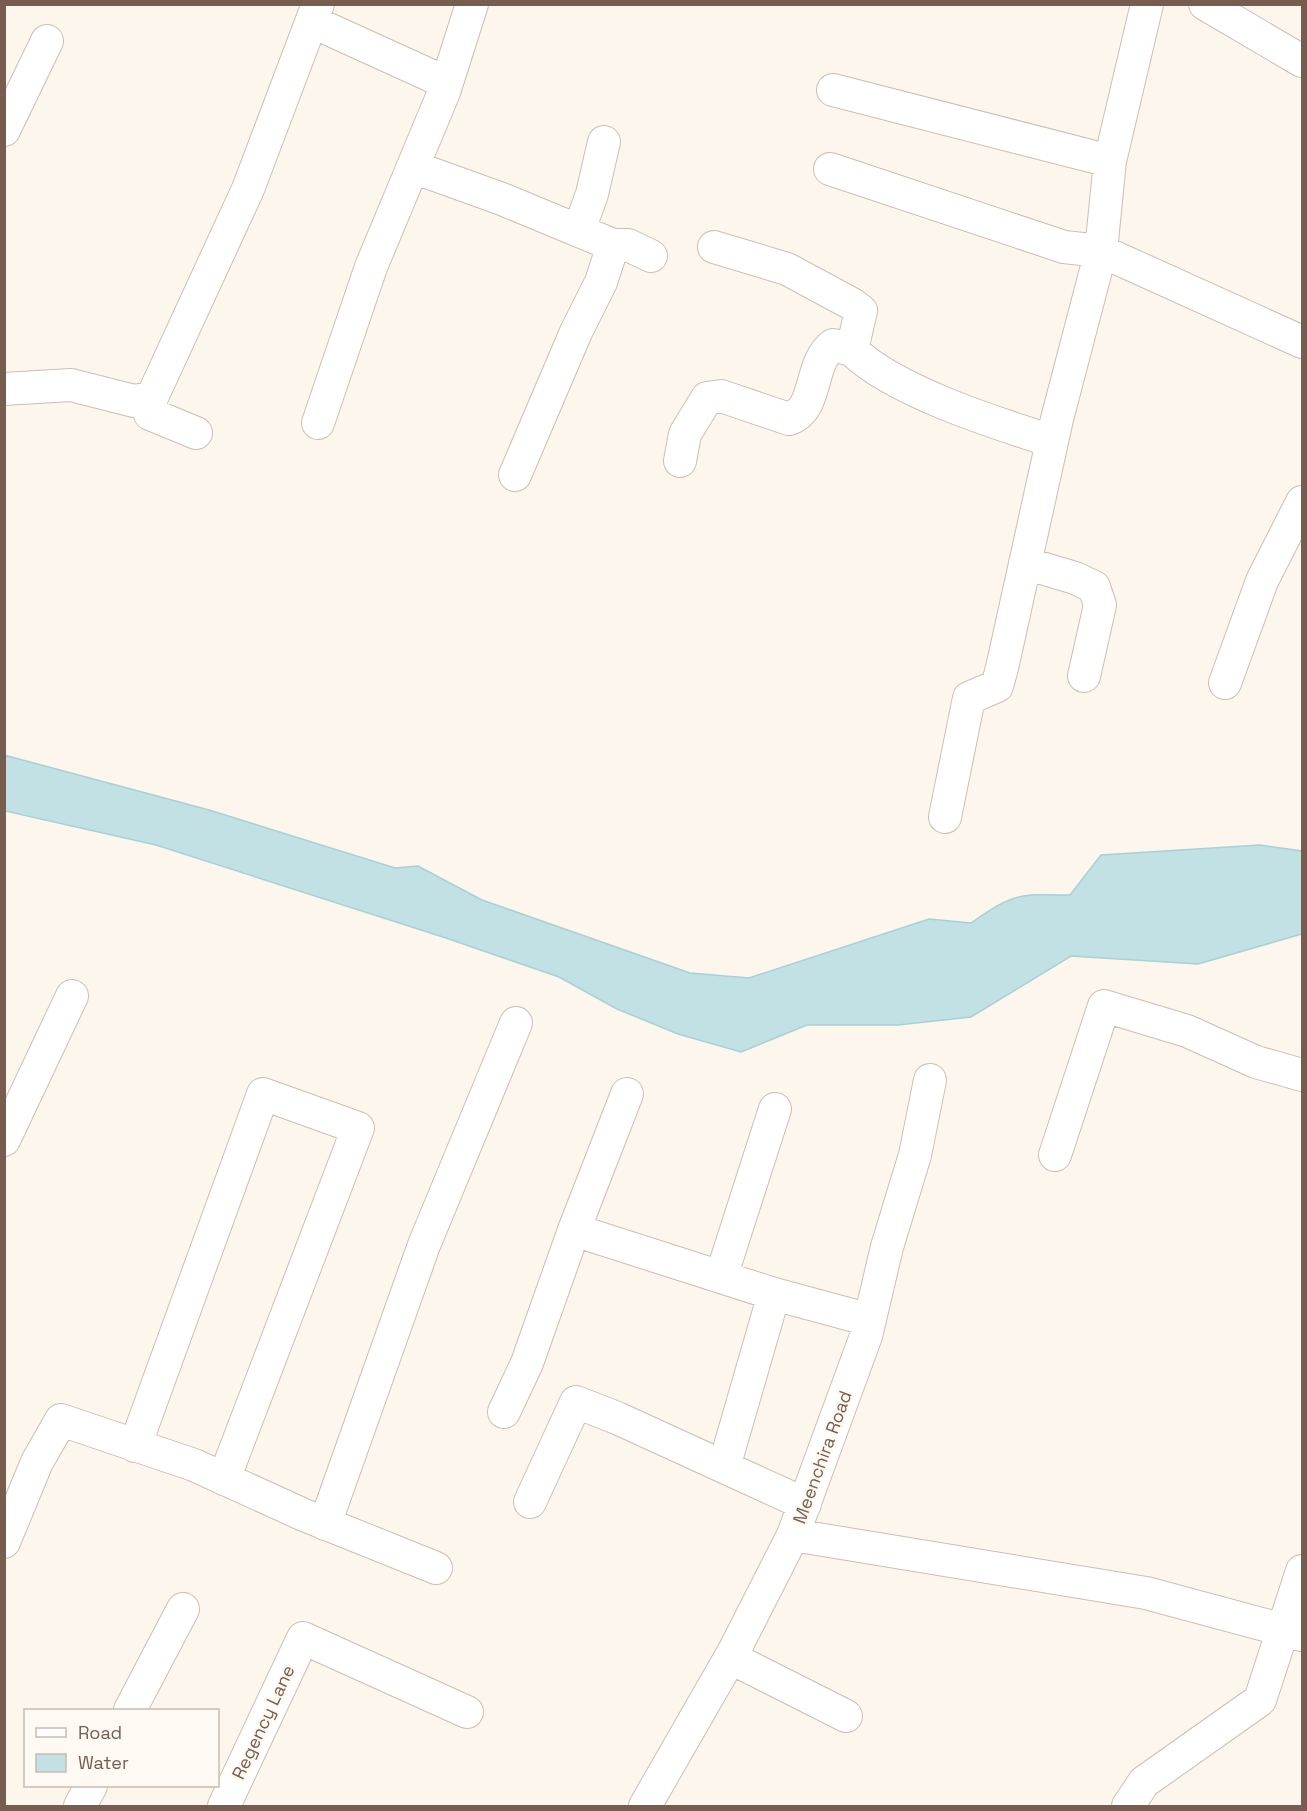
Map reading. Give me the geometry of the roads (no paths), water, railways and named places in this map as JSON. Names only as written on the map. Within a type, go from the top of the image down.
[{"type":"street","points":[[318,423],[371,267],[447,83],[472,4]]},
{"type":"street","points":[[945,817],[969,698],[997,686],[1052,441],[1101,251],[1110,161],[1147,4]]},
{"type":"street","points":[[1205,4],[1302,61]]},
{"type":"street","points":[[196,433],[150,414],[148,406],[248,189],[315,13],[447,83]]},
{"type":"street","points":[[4,130],[47,41]]},
{"type":"street","points":[[833,90],[1110,161]]},
{"type":"street","points":[[579,230],[592,194],[604,142]]},
{"type":"street","points":[[413,167],[613,245],[628,245],[651,256]]},
{"type":"street","points":[[830,169],[1054,244],[1101,251],[1302,342]]},
{"type":"street","points":[[515,475],[576,332],[601,282],[613,245]]},
{"type":"street","points":[[714,247],[787,269],[852,304],[861,311],[852,350]]},
{"type":"street","points":[[680,461],[685,434],[707,398],[721,396],[789,419],[800,416],[805,408],[823,353],[833,345],[852,350],[864,362],[928,394],[1052,441]]},
{"type":"street","points":[[4,389],[71,386],[134,401],[152,398]]},
{"type":"street","points":[[1224,683],[1262,581],[1302,502]]},
{"type":"street","points":[[1025,563],[1075,578],[1094,587],[1100,605],[1084,676]]},
{"type":"street","points":[[4,1140],[72,996]]},
{"type":"street","points":[[1055,1155],[1104,1006],[1187,1031],[1256,1062],[1302,1075]]},
{"type":"street","points":[[325,1524],[424,1245],[516,1023]]},
{"type":"street","name":"Meenchira Road","points":[[645,1806],[731,1658],[793,1535],[870,1320],[887,1247],[915,1155],[930,1080]]},
{"type":"street","points":[[135,1446],[263,1094],[358,1128],[224,1479]]},
{"type":"street","points":[[504,1412],[527,1363],[574,1230],[627,1094]]},
{"type":"street","points":[[721,1276],[775,1109]]},
{"type":"street","points":[[574,1230],[774,1294],[870,1320]]},
{"type":"street","points":[[724,1467],[774,1294]]},
{"type":"street","points":[[530,1502],[576,1402],[805,1504]]},
{"type":"street","points":[[4,1542],[37,1462],[61,1420],[194,1465],[325,1524],[436,1568]]},
{"type":"street","points":[[793,1535],[1146,1593],[1293,1632]]},
{"type":"street","points":[[1128,1806],[1144,1782],[1260,1700],[1293,1632],[1302,1571]]},
{"type":"street","points":[[131,1709],[183,1609]]},
{"type":"street","name":"Regency Lane","points":[[224,1806],[303,1638],[467,1712]]},
{"type":"street","points":[[731,1658],[846,1716]]},
{"type":"street","points":[[80,1806],[90,1787]]},
{"type":"water","points":[[4,755],[209,810],[395,868],[418,866],[482,900],[690,973],[749,978],[929,919],[971,923],[997,906],[1017,897],[1070,895],[1101,855],[1260,845],[1302,851],[1302,934],[1198,964],[1071,956],[971,1017],[898,1025],[807,1025],[741,1052],[678,1034],[617,1009],[559,977],[446,938],[156,845],[5,811]]}]
